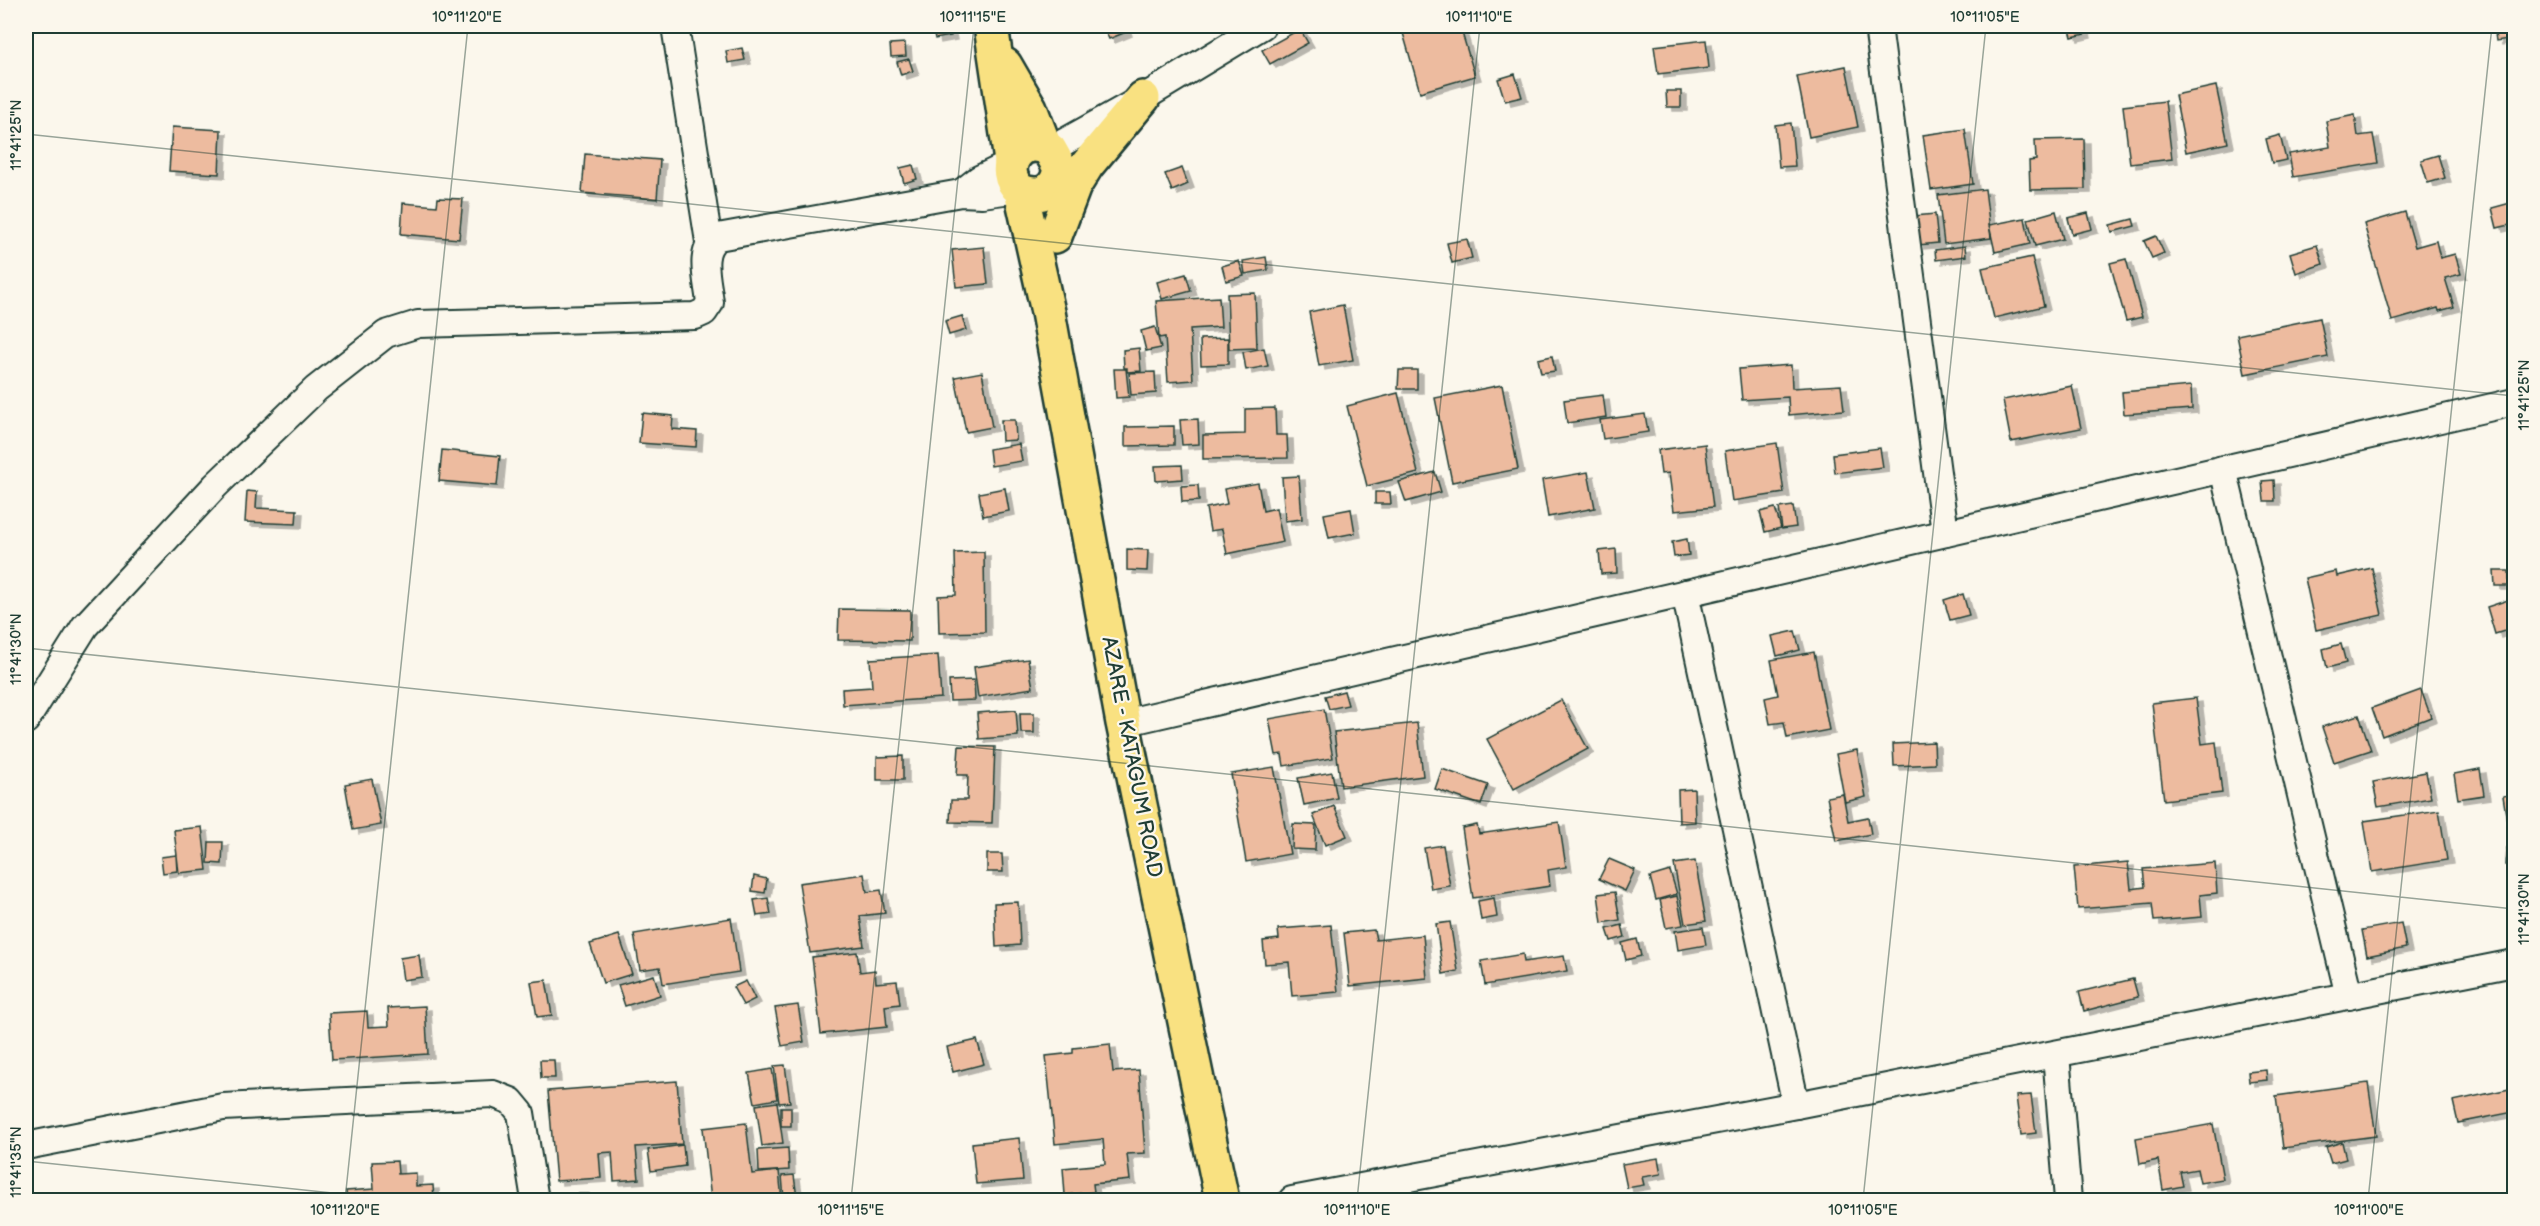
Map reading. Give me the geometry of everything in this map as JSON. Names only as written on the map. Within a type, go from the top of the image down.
[{"type":"main road","name":"AZARE - KATAGUM ROAD","points":[[993,37],[1060,168],[1054,187],[1055,236],[1048,312]]},
{"type":"main road","name":"AZARE - KATAGUM ROAD","points":[[993,37],[1015,176],[1048,312],[1123,723],[1222,1200]]},
{"type":"main road","points":[[1055,236],[1074,186],[1087,165],[1143,98]]},
{"type":"main road","points":[[1048,148],[1025,146],[1016,152],[1015,176],[1032,195],[1044,194],[1054,187]]},
{"type":"street","points":[[26,720],[85,626],[199,504],[316,389],[386,334],[418,324],[695,316],[704,312],[710,303],[705,252],[709,242],[675,26]]},
{"type":"street","points":[[1048,148],[1143,98],[1262,26]]},
{"type":"street","points":[[1878,26],[1946,533]]},
{"type":"street","points":[[709,242],[718,237],[960,192],[979,179],[1015,176]]},
{"type":"street","points":[[1123,723],[2514,402]]},
{"type":"street","points":[[2223,469],[2349,996]]},
{"type":"street","points":[[1685,593],[1796,1105]]},
{"type":"street","points":[[1292,1200],[1796,1105],[2514,963]]},
{"type":"street","points":[[2056,1054],[2068,1200]]},
{"type":"street","points":[[26,1146],[223,1107],[493,1094],[511,1101],[520,1113],[535,1200]]},
{"type":"building","points":[[932,26],[949,26],[951,36],[935,39]]},
{"type":"building","points":[[1103,26],[1124,26],[1126,32],[1109,39]]},
{"type":"building","points":[[1401,26],[1460,26],[1475,76],[1420,92]]},
{"type":"building","points":[[2069,26],[2083,26],[2085,34],[2072,37]]},
{"type":"building","points":[[2494,26],[2514,26],[2514,38],[2496,41]]},
{"type":"building","points":[[1300,29],[1308,43],[1270,64],[1262,50]]},
{"type":"building","points":[[1706,40],[1709,68],[1658,74],[1654,46]]},
{"type":"building","points":[[905,43],[906,56],[891,57],[890,44]]},
{"type":"building","points":[[742,48],[745,60],[728,63],[726,51]]},
{"type":"building","points":[[909,59],[913,71],[901,75],[897,62]]},
{"type":"building","points":[[1846,66],[1858,127],[1809,137],[1797,76]]},
{"type":"building","points":[[1515,74],[1522,97],[1505,101],[1498,79]]},
{"type":"building","points":[[2216,86],[2228,143],[2186,152],[2175,95]]},
{"type":"building","points":[[1666,91],[1681,91],[1681,107],[1667,107]]},
{"type":"building","points":[[2165,101],[2172,159],[2130,164],[2123,106]]},
{"type":"building","points":[[2355,115],[2358,136],[2373,134],[2378,163],[2293,177],[2289,154],[2330,147],[2326,121]]},
{"type":"building","points":[[1791,123],[1795,166],[1779,167],[1775,125]]},
{"type":"building","points":[[172,127],[221,130],[219,174],[169,171]]},
{"type":"building","points":[[1965,129],[1973,184],[1931,190],[1923,135]]},
{"type":"building","points":[[2280,135],[2286,160],[2272,163],[2266,139]]},
{"type":"building","points":[[2084,139],[2085,189],[2030,190],[2029,161],[2036,160],[2035,140]]},
{"type":"building","points":[[585,154],[660,160],[657,199],[582,193]]},
{"type":"building","points":[[2438,155],[2445,178],[2428,183],[2421,160]]},
{"type":"building","points":[[913,165],[917,179],[904,183],[900,168]]},
{"type":"building","points":[[1182,168],[1188,184],[1172,191],[1165,174]]},
{"type":"building","points":[[1985,189],[1991,238],[1944,244],[1938,195]]},
{"type":"building","points":[[438,198],[463,199],[459,239],[401,234],[403,203],[437,206]]},
{"type":"building","points":[[2514,202],[2514,224],[2497,228],[2492,208]]},
{"type":"building","points":[[2056,211],[2063,239],[2035,246],[2028,219]]},
{"type":"building","points":[[2405,212],[2415,247],[2436,241],[2440,258],[2455,254],[2461,274],[2445,278],[2454,307],[2439,311],[2438,308],[2392,321],[2364,224]]},
{"type":"building","points":[[2088,213],[2092,229],[2072,234],[2068,218]]},
{"type":"building","points":[[1935,214],[1938,243],[1918,245],[1915,216]]},
{"type":"building","points":[[2025,218],[2030,244],[1995,252],[1989,225]]},
{"type":"building","points":[[2133,219],[2135,226],[2112,232],[2110,225]]},
{"type":"building","points":[[2156,236],[2164,253],[2152,258],[2144,241]]},
{"type":"building","points":[[1467,239],[1472,258],[1452,263],[1447,243]]},
{"type":"building","points":[[2317,245],[2323,264],[2296,273],[2290,253]]},
{"type":"building","points":[[1965,246],[1966,256],[1936,260],[1935,250]]},
{"type":"building","points":[[984,247],[988,284],[956,287],[952,250]]},
{"type":"building","points":[[1266,257],[1268,270],[1245,274],[1243,261]]},
{"type":"building","points":[[2032,257],[2044,306],[1994,318],[1982,268]]},
{"type":"building","points":[[2126,259],[2142,317],[2126,321],[2110,263]]},
{"type":"building","points":[[1239,261],[1244,276],[1226,281],[1222,266]]},
{"type":"building","points":[[1186,274],[1191,291],[1162,299],[1157,282]]},
{"type":"building","points":[[1255,293],[1257,348],[1229,349],[1227,294]]},
{"type":"building","points":[[1219,297],[1221,327],[1190,329],[1193,380],[1168,382],[1165,337],[1159,338],[1156,301]]},
{"type":"building","points":[[1343,305],[1353,360],[1319,366],[1309,312]]},
{"type":"building","points":[[962,316],[966,330],[949,335],[945,321]]},
{"type":"building","points":[[2320,318],[2328,357],[2245,374],[2237,335]]},
{"type":"building","points":[[1155,327],[1161,348],[1146,351],[1141,331]]},
{"type":"building","points":[[1228,338],[1228,364],[1201,365],[1200,339]]},
{"type":"building","points":[[1139,348],[1141,371],[1127,372],[1127,368],[1124,368],[1123,350]]},
{"type":"building","points":[[1264,348],[1268,366],[1246,370],[1243,352]]},
{"type":"building","points":[[1552,356],[1555,371],[1541,373],[1538,359]]},
{"type":"building","points":[[1791,365],[1792,388],[1841,385],[1844,410],[1789,415],[1788,397],[1742,400],[1739,369]]},
{"type":"building","points":[[1114,369],[1126,369],[1129,397],[1116,398]]},
{"type":"building","points":[[1399,370],[1417,370],[1417,389],[1398,389]]},
{"type":"building","points":[[982,372],[992,427],[966,432],[955,377]]},
{"type":"building","points":[[1155,372],[1156,393],[1131,395],[1129,373]]},
{"type":"building","points":[[1502,385],[1518,469],[1452,482],[1435,398]]},
{"type":"building","points":[[2072,386],[2081,428],[2011,442],[2003,400]]},
{"type":"building","points":[[2191,386],[2192,409],[2124,414],[2122,392]]},
{"type":"building","points":[[1398,393],[1418,473],[1367,486],[1347,406]]},
{"type":"building","points":[[1603,395],[1606,417],[1567,423],[1564,400]]},
{"type":"building","points":[[1275,408],[1276,435],[1287,435],[1288,458],[1203,459],[1203,435],[1245,434],[1245,409]]},
{"type":"building","points":[[642,413],[673,416],[672,429],[697,431],[696,447],[639,443]]},
{"type":"building","points":[[1645,414],[1648,432],[1603,439],[1600,420]]},
{"type":"building","points":[[1198,419],[1199,444],[1182,445],[1180,420]]},
{"type":"building","points":[[1001,420],[1015,420],[1016,440],[1002,441]]},
{"type":"building","points":[[1174,426],[1174,445],[1125,446],[1125,427]]},
{"type":"building","points":[[1777,443],[1784,493],[1732,501],[1725,451]]},
{"type":"building","points":[[1019,444],[1022,461],[991,466],[989,449]]},
{"type":"building","points":[[1705,444],[1713,507],[1674,511],[1669,473],[1661,474],[1658,450]]},
{"type":"building","points":[[1880,448],[1883,467],[1835,473],[1833,454]]},
{"type":"building","points":[[442,450],[500,456],[497,486],[439,481]]},
{"type":"building","points":[[1182,465],[1183,479],[1156,481],[1155,466]]},
{"type":"building","points":[[1435,472],[1441,492],[1406,502],[1399,482]]},
{"type":"building","points":[[1588,472],[1595,508],[1548,517],[1542,480]]},
{"type":"building","points":[[1299,476],[1302,519],[1285,521],[1282,477]]},
{"type":"building","points":[[2274,480],[2275,501],[2264,501],[2262,481]]},
{"type":"building","points":[[1258,483],[1263,511],[1276,508],[1283,542],[1227,554],[1222,529],[1210,531],[1206,508],[1227,504],[1224,489]]},
{"type":"building","points":[[1198,485],[1199,501],[1182,502],[1181,486]]},
{"type":"building","points":[[1005,488],[1009,511],[983,516],[979,493]]},
{"type":"building","points":[[247,491],[257,492],[256,508],[297,510],[296,524],[245,522]]},
{"type":"building","points":[[1375,492],[1390,492],[1391,504],[1375,504]]},
{"type":"building","points":[[1793,506],[1796,527],[1782,529],[1779,508]]},
{"type":"building","points":[[1775,508],[1781,528],[1765,532],[1760,512]]},
{"type":"building","points":[[1351,509],[1355,533],[1329,538],[1324,514]]},
{"type":"building","points":[[1687,539],[1689,555],[1674,557],[1672,542]]},
{"type":"building","points":[[1127,549],[1148,550],[1147,571],[1127,570]]},
{"type":"building","points":[[1616,549],[1617,573],[1601,574],[1599,551]]},
{"type":"building","points":[[984,552],[985,632],[939,633],[938,596],[956,595],[955,553]]},
{"type":"building","points":[[2372,568],[2382,615],[2316,630],[2305,578],[2336,571],[2337,576]]},
{"type":"building","points":[[2494,571],[2509,571],[2509,586],[2495,586]]},
{"type":"building","points":[[1963,594],[1969,615],[1950,620],[1944,600]]},
{"type":"building","points":[[2514,598],[2514,628],[2495,634],[2487,607]]},
{"type":"building","points":[[839,609],[910,610],[910,641],[838,640]]},
{"type":"building","points":[[1795,631],[1800,650],[1777,656],[1772,636]]},
{"type":"building","points":[[2341,644],[2346,663],[2327,668],[2323,649]]},
{"type":"building","points":[[1814,652],[1829,730],[1787,738],[1784,722],[1770,724],[1765,698],[1778,695],[1771,660]]},
{"type":"building","points":[[938,655],[941,698],[843,705],[842,689],[872,687],[870,659]]},
{"type":"building","points":[[1028,659],[1033,688],[978,697],[974,667]]},
{"type":"building","points":[[974,680],[975,700],[950,701],[949,681]]},
{"type":"building","points":[[2421,690],[2431,717],[2382,736],[2372,708]]},
{"type":"building","points":[[1344,691],[1348,705],[1329,709],[1325,696]]},
{"type":"building","points":[[2196,698],[2202,744],[2216,742],[2222,793],[2164,800],[2152,703]]},
{"type":"building","points":[[1561,700],[1588,749],[1514,789],[1487,739]]},
{"type":"building","points":[[1324,709],[1333,758],[1284,766],[1282,754],[1276,755],[1269,719]]},
{"type":"building","points":[[1016,710],[1018,736],[979,739],[977,713]]},
{"type":"building","points":[[1020,713],[1034,713],[1034,733],[1021,733]]},
{"type":"building","points":[[2359,715],[2371,750],[2334,762],[2322,727]]},
{"type":"building","points":[[1417,723],[1423,776],[1341,787],[1334,732]]},
{"type":"building","points":[[1934,742],[1935,764],[1894,766],[1893,744]]},
{"type":"building","points":[[959,746],[995,747],[992,823],[950,822],[951,800],[967,800],[968,775],[957,775]]},
{"type":"building","points":[[1857,750],[1866,797],[1845,802],[1836,754]]},
{"type":"building","points":[[903,756],[903,780],[877,780],[877,757]]},
{"type":"building","points":[[1274,767],[1290,854],[1246,862],[1231,774]]},
{"type":"building","points":[[1442,769],[1488,785],[1481,805],[1435,789]]},
{"type":"building","points":[[2480,769],[2484,795],[2458,799],[2454,774]]},
{"type":"building","points":[[1332,772],[1337,798],[1304,805],[1298,778]]},
{"type":"building","points":[[2426,772],[2431,798],[2378,807],[2373,782]]},
{"type":"building","points":[[372,779],[381,825],[353,830],[345,784]]},
{"type":"building","points":[[1694,789],[1695,822],[1679,823],[1678,790]]},
{"type":"building","points":[[1843,794],[1848,821],[1868,817],[1871,834],[1836,841],[1827,797]]},
{"type":"building","points":[[2514,794],[2514,839],[2510,840],[2503,796]]},
{"type":"building","points":[[1334,806],[1347,836],[1325,845],[1313,815]]},
{"type":"building","points":[[2439,810],[2447,860],[2372,872],[2364,821]]},
{"type":"building","points":[[1559,822],[1566,867],[1548,870],[1550,886],[1473,898],[1462,828],[1477,825],[1479,834]]},
{"type":"building","points":[[1293,824],[1316,825],[1315,850],[1292,849]]},
{"type":"building","points":[[202,827],[207,870],[179,873],[174,830]]},
{"type":"building","points":[[209,842],[223,842],[222,864],[208,863]]},
{"type":"building","points":[[1443,845],[1450,886],[1431,889],[1424,848]]},
{"type":"building","points":[[2506,848],[2514,848],[2514,865],[2505,865]]},
{"type":"building","points":[[987,854],[1002,854],[1003,872],[987,872]]},
{"type":"building","points":[[176,855],[177,871],[163,873],[161,857]]},
{"type":"building","points":[[1609,859],[1635,870],[1625,891],[1599,879]]},
{"type":"building","points":[[1695,861],[1706,921],[1685,924],[1674,864]]},
{"type":"building","points":[[2128,862],[2131,889],[2145,887],[2143,869],[2215,863],[2217,893],[2200,895],[2202,917],[2154,921],[2152,903],[2078,909],[2074,867]]},
{"type":"building","points":[[2509,868],[2514,868],[2514,888],[2511,889]]},
{"type":"building","points":[[1670,871],[1677,894],[1656,900],[1650,877]]},
{"type":"building","points":[[864,874],[867,892],[881,890],[885,913],[860,916],[864,946],[810,953],[799,883]]},
{"type":"building","points":[[754,876],[767,879],[765,893],[752,891]]},
{"type":"building","points":[[1615,892],[1620,920],[1602,923],[1598,894]]},
{"type":"building","points":[[1677,896],[1683,925],[1666,928],[1660,900]]},
{"type":"building","points":[[768,898],[771,914],[757,916],[754,900]]},
{"type":"building","points":[[1494,898],[1497,917],[1481,920],[1478,901]]},
{"type":"building","points":[[1018,902],[1020,945],[996,947],[994,903]]},
{"type":"building","points":[[731,918],[739,972],[663,984],[660,967],[640,970],[634,934]]},
{"type":"building","points":[[1450,922],[1458,971],[1443,974],[1436,924]]},
{"type":"building","points":[[2401,923],[2406,948],[2367,956],[2362,930]]},
{"type":"building","points":[[1331,925],[1338,992],[1292,996],[1289,962],[1265,964],[1263,941],[1279,939],[1278,929]]},
{"type":"building","points":[[1622,925],[1625,937],[1611,941],[1607,929]]},
{"type":"building","points":[[1703,927],[1706,945],[1678,950],[1675,931]]},
{"type":"building","points":[[1374,930],[1376,940],[1423,935],[1427,978],[1350,986],[1344,933]]},
{"type":"building","points":[[619,935],[632,974],[603,983],[590,944]]},
{"type":"building","points":[[1637,939],[1641,956],[1626,960],[1622,943]]},
{"type":"building","points":[[857,952],[860,972],[875,970],[876,983],[897,981],[900,1004],[885,1006],[887,1027],[821,1034],[812,957]]},
{"type":"building","points":[[1523,954],[1524,962],[1564,956],[1567,971],[1485,985],[1481,961]]},
{"type":"building","points":[[419,955],[422,977],[403,980],[400,958]]},
{"type":"building","points":[[654,975],[660,995],[625,1006],[618,985]]},
{"type":"building","points":[[2133,979],[2138,997],[2084,1011],[2079,992]]},
{"type":"building","points":[[546,980],[552,1015],[537,1017],[531,982]]},
{"type":"building","points":[[746,981],[755,999],[743,1005],[733,987]]},
{"type":"building","points":[[798,1005],[804,1042],[782,1046],[775,1008]]},
{"type":"building","points":[[425,1006],[428,1054],[332,1060],[329,1013],[367,1011],[368,1027],[389,1026],[388,1008]]},
{"type":"building","points":[[977,1040],[984,1064],[953,1072],[947,1047]]},
{"type":"building","points":[[1110,1044],[1113,1072],[1139,1070],[1145,1153],[1127,1154],[1130,1180],[1093,1184],[1094,1192],[1065,1195],[1063,1168],[1105,1164],[1103,1139],[1055,1144],[1046,1056],[1073,1053],[1073,1048]]},
{"type":"building","points":[[540,1060],[554,1060],[555,1078],[541,1078]]},
{"type":"building","points":[[785,1065],[790,1102],[779,1103],[774,1066]]},
{"type":"building","points":[[772,1069],[777,1099],[755,1103],[749,1073]]},
{"type":"building","points":[[2266,1070],[2267,1080],[2249,1082],[2248,1072]]},
{"type":"building","points":[[677,1081],[682,1144],[636,1147],[639,1179],[614,1181],[612,1152],[599,1153],[601,1178],[556,1181],[548,1091]]},
{"type":"building","points":[[2368,1083],[2376,1136],[2283,1148],[2276,1096]]},
{"type":"building","points":[[2514,1088],[2514,1112],[2458,1123],[2453,1101]]},
{"type":"building","points":[[2031,1095],[2036,1133],[2021,1135],[2016,1096]]},
{"type":"building","points":[[777,1102],[783,1143],[762,1146],[756,1105]]},
{"type":"building","points":[[781,1107],[791,1107],[791,1126],[781,1126]]},
{"type":"building","points":[[746,1123],[752,1174],[779,1171],[782,1200],[711,1200],[703,1128]]},
{"type":"building","points":[[2213,1124],[2223,1179],[2200,1183],[2197,1169],[2180,1172],[2183,1186],[2163,1190],[2158,1160],[2140,1164],[2136,1138]]},
{"type":"building","points":[[1019,1138],[1023,1180],[976,1184],[972,1143]]},
{"type":"building","points":[[2342,1142],[2346,1159],[2331,1163],[2326,1147]]},
{"type":"building","points":[[683,1145],[685,1166],[651,1171],[648,1150]]},
{"type":"building","points":[[788,1148],[789,1170],[759,1172],[758,1150]]},
{"type":"building","points":[[1658,1158],[1661,1174],[1642,1177],[1644,1185],[1627,1188],[1622,1164]]},
{"type":"building","points":[[397,1161],[398,1174],[416,1173],[416,1186],[433,1185],[434,1200],[347,1200],[346,1191],[374,1189],[372,1162]]},
{"type":"building","points":[[794,1175],[797,1198],[784,1199],[782,1176]]},
{"type":"building","points":[[557,1194],[589,1194],[589,1200],[557,1200]]}]
